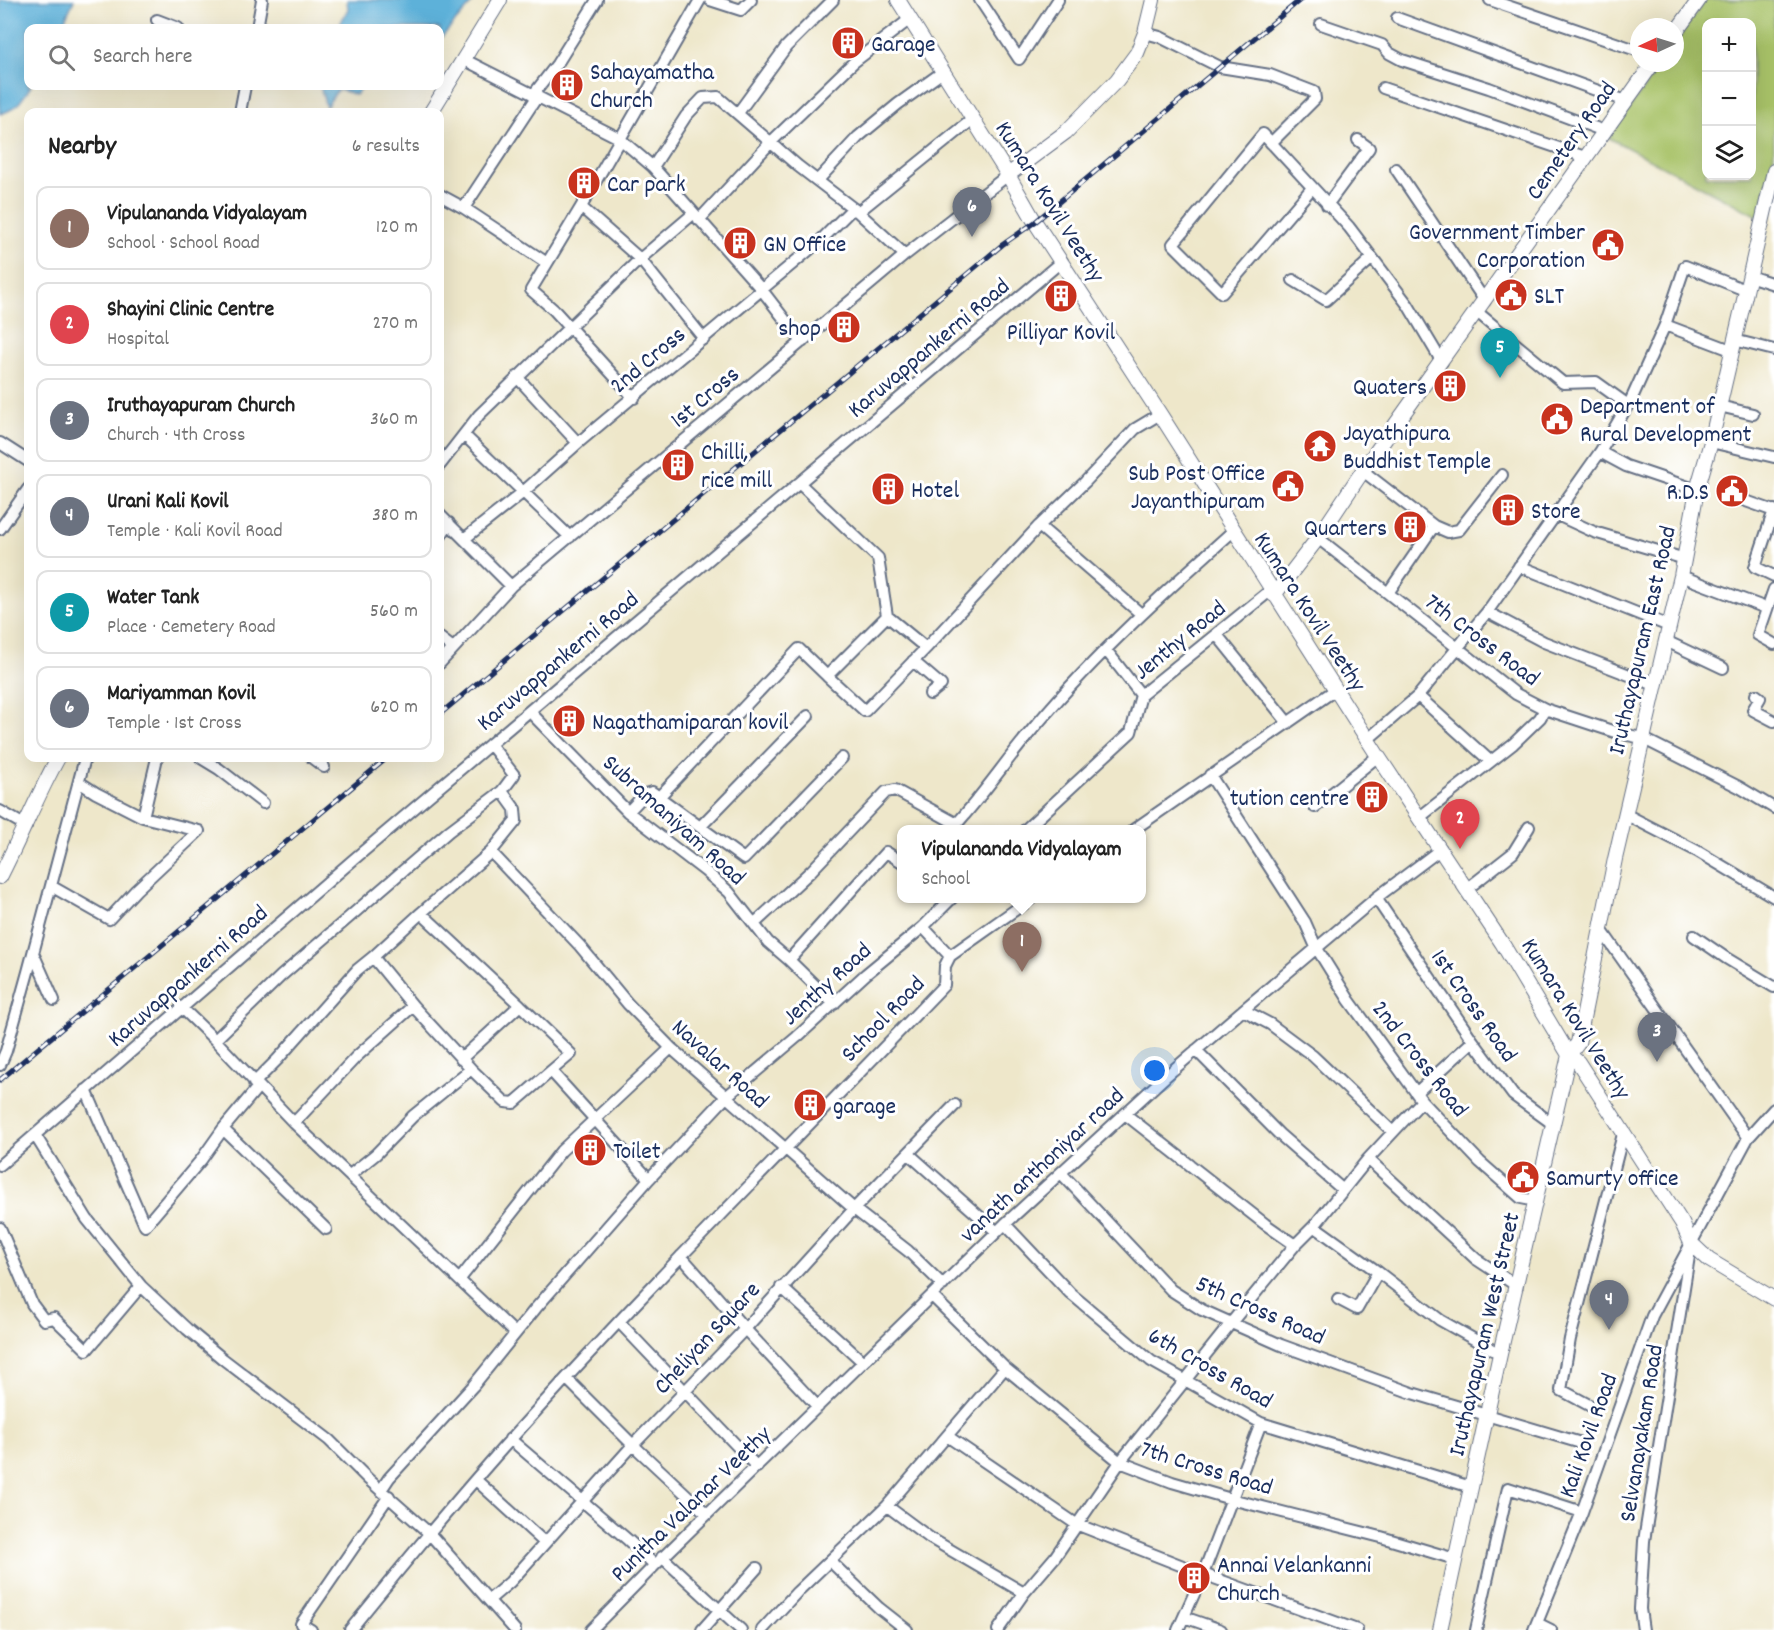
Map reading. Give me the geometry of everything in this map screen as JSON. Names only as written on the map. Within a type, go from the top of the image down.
[{"type":"main road","points":[[433,108],[500,0]]},
{"type":"main road","name":"Kumara Kovil Veethy","points":[[898,0],[944,71],[1035,222],[1233,531],[1682,1223],[1687,1250]]},
{"type":"main road","points":[[1008,175],[1066,132],[1117,80],[1137,53],[1154,0]]},
{"type":"main road","points":[[1684,21],[1699,0]]},
{"type":"main road","name":"Cemetery Road","points":[[1273,593],[1318,538],[1363,471],[1647,72]]},
{"type":"main road","name":"Iruthayapuram East Road","points":[[1572,1052],[1578,1043],[1625,814],[1685,559],[1697,490],[1711,442],[1747,283],[1769,215],[1774,171]]},
{"type":"main road","points":[[0,877],[56,762]]},
{"type":"main road","name":"Iruthayapuram West Street","points":[[1440,1630],[1500,1354],[1572,1052]]},
{"type":"main road","points":[[1687,1250],[1709,1260],[1774,1299]]},
{"type":"street","points":[[257,24],[262,0]]},
{"type":"street","points":[[464,208],[597,0]]},
{"type":"street","points":[[634,398],[554,310],[531,290],[700,0]]},
{"type":"street","points":[[710,0],[741,10],[751,0]]},
{"type":"street","points":[[738,113],[786,47],[832,0]]},
{"type":"street","points":[[980,0],[1019,59],[1058,0]]},
{"type":"street","points":[[1490,0],[1630,48]]},
{"type":"street","points":[[1397,18],[1626,101]]},
{"type":"street","points":[[444,460],[479,415],[640,259],[696,217],[854,62],[910,19]]},
{"type":"street","points":[[157,20],[168,24]]},
{"type":"street","points":[[1321,24],[1382,45],[1389,53],[1402,60],[1510,96],[1604,131]]},
{"type":"street","points":[[1144,33],[1160,37],[1220,67],[1270,75],[1314,92],[1315,99],[1271,143]]},
{"type":"street","points":[[463,59],[619,138],[653,167],[762,290],[802,342]]},
{"type":"street","points":[[818,180],[858,136],[944,71]]},
{"type":"street","points":[[1383,88],[1585,157]]},
{"type":"street","points":[[241,108],[244,90]]},
{"type":"street","points":[[653,167],[686,116],[703,98],[718,97],[798,166],[855,210],[905,255]]},
{"type":"street","name":"2nd Cross","points":[[464,539],[522,493],[855,210],[973,119]]},
{"type":"street","points":[[1312,188],[1222,293],[1173,244],[1263,134],[1349,227],[1408,305],[1442,362]]},
{"type":"street","points":[[1327,205],[1369,148],[1358,140]]},
{"type":"street","points":[[1396,170],[1481,307],[1563,383],[1596,382],[1628,405]]},
{"type":"street","name":"1st Cross","points":[[444,658],[511,586],[905,255],[1008,175]]},
{"type":"street","points":[[444,197],[547,263]]},
{"type":"street","points":[[581,207],[640,259],[704,339]]},
{"type":"street","points":[[1293,280],[1326,300],[1372,258]]},
{"type":"street","name":"Karuvappankerni Road","points":[[0,1165],[181,1007],[1062,261]]},
{"type":"street","points":[[1367,740],[1418,696],[1487,612],[1600,452],[1628,405],[1665,325],[1685,266],[1747,283],[1774,284]]},
{"type":"street","points":[[1665,325],[1733,345],[1774,350]]},
{"type":"street","points":[[517,377],[578,444]]},
{"type":"street","points":[[1719,405],[1753,414]]},
{"type":"street","points":[[659,797],[799,649],[865,711],[1039,526],[1135,429],[1160,414]]},
{"type":"street","points":[[464,435],[570,537]]},
{"type":"street","points":[[1711,442],[1774,457]]},
{"type":"street","points":[[0,443],[24,458]]},
{"type":"street","points":[[1600,452],[1626,466],[1697,490]]},
{"type":"street","points":[[1363,471],[1434,526],[1448,531],[1459,530],[1502,475]]},
{"type":"street","points":[[799,483],[878,558],[887,616],[926,648]]},
{"type":"street","points":[[0,529],[24,495]]},
{"type":"street","points":[[1743,500],[1774,510],[1755,567],[1774,576]]},
{"type":"street","points":[[1555,514],[1594,532],[1685,559]]},
{"type":"street","points":[[444,519],[511,586]]},
{"type":"street","points":[[1039,526],[1140,614]]},
{"type":"street","points":[[1388,592],[1434,526]]},
{"type":"street","points":[[956,825],[1037,723],[1140,614],[1233,531]]},
{"type":"street","name":"7th Cross Road","points":[[1318,538],[1516,694],[1545,709],[1618,733],[1642,738]]},
{"type":"street","points":[[1520,566],[1669,626]]},
{"type":"street","points":[[1681,576],[1766,608]]},
{"type":"street","points":[[1774,589],[1758,635],[1774,644]]},
{"type":"street","name":"Jenthy Road","points":[[1030,825],[1131,732],[1141,694],[1273,593]]},
{"type":"street","points":[[1487,612],[1544,642],[1655,685]]},
{"type":"street","points":[[826,676],[887,616]]},
{"type":"street","points":[[1216,635],[1288,723]]},
{"type":"street","points":[[444,641],[453,648]]},
{"type":"street","points":[[1666,641],[1723,668]]},
{"type":"street","points":[[1106,650],[1141,694]]},
{"type":"street","points":[[913,661],[941,685],[930,694]]},
{"type":"street","points":[[1140,825],[1335,690]]},
{"type":"street","points":[[1756,695],[1760,698],[1753,710],[1774,721]]},
{"type":"street","points":[[1418,696],[1490,761]]},
{"type":"street","points":[[1420,817],[1513,744],[1540,718],[1545,709]]},
{"type":"street","name":"Subramaniyam Road","points":[[530,712],[628,812],[729,892],[768,942],[834,1004]]},
{"type":"street","points":[[701,826],[808,716]]},
{"type":"street","points":[[1642,738],[1739,787],[1774,808]]},
{"type":"street","points":[[215,1040],[281,976],[449,831],[502,791],[514,775],[490,744]]},
{"type":"street","points":[[1315,807],[1378,756]]},
{"type":"street","points":[[628,812],[645,794],[652,792],[744,859],[842,758]]},
{"type":"street","points":[[0,1065],[33,953],[84,762]]},
{"type":"street","points":[[142,817],[156,762]]},
{"type":"street","points":[[208,762],[262,803]]},
{"type":"street","points":[[317,762],[324,767]]},
{"type":"street","name":"2nd Cross Road","points":[[1210,775],[1305,922],[1316,947],[1349,1000],[1419,1097],[1480,1162],[1521,1198],[1536,1201]]},
{"type":"street","points":[[51,886],[109,919],[136,890],[199,831],[142,817],[79,782]]},
{"type":"street","points":[[754,924],[811,871],[886,792],[895,790],[951,825]]},
{"type":"street","points":[[86,1090],[145,1226],[201,1160],[256,1085],[357,970],[490,852],[516,821],[515,809],[502,791]]},
{"type":"street","points":[[0,811],[26,826]]},
{"type":"street","points":[[1625,814],[1697,851],[1774,897]]},
{"type":"street","points":[[1467,889],[1513,853],[1529,827]]},
{"type":"street","name":"vanath anthoniyar road","points":[[818,1407],[1005,1224],[1196,1050],[1376,897],[1441,849]]},
{"type":"street","name":"Navalar Road","points":[[490,852],[580,946],[628,1004],[671,1048],[854,1209],[908,1251],[943,1285]]},
{"type":"street","points":[[789,960],[886,852],[897,859]]},
{"type":"street","name":"1st Cross Road","points":[[1376,897],[1473,1041],[1513,1095],[1553,1124]]},
{"type":"street","name":"Jenthy Road","points":[[311,1630],[302,1624],[385,1493],[389,1478],[473,1386],[515,1333],[649,1179],[727,1096],[923,927],[947,903]]},
{"type":"street","points":[[923,927],[950,956],[1025,903]]},
{"type":"street","points":[[373,957],[413,1006],[471,1070],[505,1102],[514,1103],[571,1054],[421,913]]},
{"type":"street","points":[[1600,928],[1748,1138]]},
{"type":"street","points":[[1694,936],[1774,987]]},
{"type":"street","points":[[33,953],[54,1000]]},
{"type":"street","name":"School Road","points":[[350,1630],[510,1439],[681,1256],[944,985],[945,966],[950,956]]},
{"type":"street","points":[[461,1059],[520,1005]]},
{"type":"street","points":[[294,1123],[356,1058],[413,1006]]},
{"type":"street","points":[[181,1007],[294,1123],[515,1333]]},
{"type":"street","points":[[1243,1010],[1270,1024],[1313,1056],[1393,1132]]},
{"type":"street","points":[[1002,1629],[1024,1593],[1054,1557],[1120,1462],[1231,1323],[1393,1132],[1419,1097],[1473,1041]]},
{"type":"street","points":[[460,1279],[561,1151],[671,1048]]},
{"type":"street","points":[[1196,1050],[1279,1134],[1343,1190]]},
{"type":"street","points":[[350,1175],[376,1154],[413,1116],[471,1070]]},
{"type":"street","points":[[551,1071],[649,1179]]},
{"type":"street","name":"Cheliyan Square","points":[[489,1600],[510,1582],[633,1445],[745,1329],[854,1209],[955,1105]]},
{"type":"street","name":"Selvanayakam Road","points":[[1643,1630],[1640,1610],[1644,1541],[1687,1250],[1748,1138],[1774,1109]]},
{"type":"street","points":[[1125,1114],[1295,1245]]},
{"type":"street","points":[[223,1129],[326,1229]]},
{"type":"street","points":[[1589,1405],[1561,1390],[1570,1339],[1623,1134]]},
{"type":"street","points":[[35,1135],[87,1220],[141,1286],[223,1359],[329,1440],[368,1479],[429,1533],[515,1630]]},
{"type":"street","points":[[909,1154],[997,1232]]},
{"type":"street","points":[[1368,1159],[1476,1259],[1516,1286]]},
{"type":"street","name":"5th Cross Road","points":[[1061,1173],[1171,1290],[1202,1310],[1281,1345],[1412,1393],[1488,1414]]},
{"type":"street","name":"6th Cross Road","points":[[1005,1224],[1070,1293],[1151,1361],[1261,1423],[1471,1487]]},
{"type":"street","points":[[1314,1226],[1440,1320],[1500,1354]]},
{"type":"street","points":[[0,1228],[32,1304],[44,1320],[54,1318],[87,1350],[141,1286]]},
{"type":"street","name":"Kali Kovil Road","points":[[1535,1626],[1582,1512],[1652,1316],[1687,1250]]},
{"type":"street","points":[[681,1256],[818,1407]]},
{"type":"street","points":[[1338,1299],[1357,1309],[1378,1272]]},
{"type":"street","points":[[781,1287],[862,1362]]},
{"type":"street","name":"7th Cross Road","points":[[932,1296],[1005,1368],[1120,1462],[1172,1482],[1381,1537],[1455,1559]]},
{"type":"street","points":[[619,1322],[757,1467]]},
{"type":"street","points":[[762,1630],[887,1506],[1005,1368]]},
{"type":"street","points":[[567,1379],[707,1514]]},
{"type":"street","name":"Punitha Valanar Veethy","points":[[597,1628],[659,1561],[818,1407]]},
{"type":"street","points":[[1488,1414],[1581,1443]]},
{"type":"street","points":[[1178,1630],[1203,1574],[1261,1423]]},
{"type":"street","points":[[947,1436],[1076,1524],[1203,1574],[1357,1630]]},
{"type":"street","points":[[510,1439],[583,1501],[720,1610],[741,1630]]},
{"type":"street","points":[[476,1480],[545,1543]]},
{"type":"street","points":[[1476,1630],[1508,1488],[1582,1512]]},
{"type":"street","points":[[887,1506],[938,1543],[1024,1593]]},
{"type":"street","points":[[830,1561],[879,1608],[907,1630]]},
{"type":"street","points":[[702,1630],[758,1568]]},
{"type":"street","points":[[1184,1617],[1221,1630]]},
{"type":"street","points":[[1535,1626],[1551,1630]]},
{"type":"green space","points":[[1705,0],[1774,0],[1774,155],[1759,217],[1609,138],[1655,72],[1684,72],[1684,30]]},
{"type":"water","points":[[0,0],[74,0],[63,24],[24,24],[24,90],[28,90],[15,107],[0,114]]},
{"type":"water","points":[[347,0],[475,0],[444,35],[444,24],[340,24],[348,9]]},
{"type":"water","points":[[321,90],[337,90],[326,107]]},
{"type":"water","points":[[341,90],[359,90],[356,95]]},
{"type":"railway","points":[[444,711],[1002,245],[1035,222],[1300,0]]},
{"type":"railway","points":[[0,1080],[382,762]]},
{"type":"place","name":"Garage","points":[[848,43]]},
{"type":"place","name":"Sahayamatha Church","points":[[567,85]]},
{"type":"place","name":"Car park","points":[[584,183]]},
{"type":"place","name":"Mariyamman Kovil","points":[[972,237]]},
{"type":"place","name":"GN Office","points":[[740,243]]},
{"type":"place","name":"Government Timber Corporation","points":[[1608,245]]},
{"type":"place","name":"SLT","points":[[1511,295]]},
{"type":"place","name":"Pilliyar Kovil","points":[[1061,296]]},
{"type":"place","name":"shop","points":[[844,327]]},
{"type":"place","name":"Water Tank","points":[[1500,378]]},
{"type":"place","name":"Quaters","points":[[1450,386]]},
{"type":"place","name":"Department of Rural Development","points":[[1557,419]]},
{"type":"place","name":"Jayathipura Buddhist Temple","points":[[1320,446]]},
{"type":"place","name":"Chilli, rice mill","points":[[678,465]]},
{"type":"place","name":"Sub Post Office Jayanthipuram","points":[[1288,486]]},
{"type":"place","name":"Hotel","points":[[888,489]]},
{"type":"place","name":"R.D.S","points":[[1732,491]]},
{"type":"place","name":"Store","points":[[1508,510]]},
{"type":"place","name":"Quarters","points":[[1410,527]]},
{"type":"place","name":"Nagathamiparan kovil","points":[[569,721]]},
{"type":"place","name":"tution centre","points":[[1372,797]]},
{"type":"place","name":"Shayini Clinic Centre","points":[[1460,849]]},
{"type":"place","name":"Vipulananda Vidyalayam","points":[[1022,972]]},
{"type":"place","name":"Iruthayapuram Church","points":[[1657,1062]]},
{"type":"place","name":"garage","points":[[810,1105]]},
{"type":"place","name":"Toilet","points":[[590,1150]]},
{"type":"place","name":"Samurty office","points":[[1523,1177]]},
{"type":"place","name":"Urani Kali Kovil","points":[[1609,1330]]},
{"type":"place","name":"Annai Velankanni Church","points":[[1194,1578]]}]
